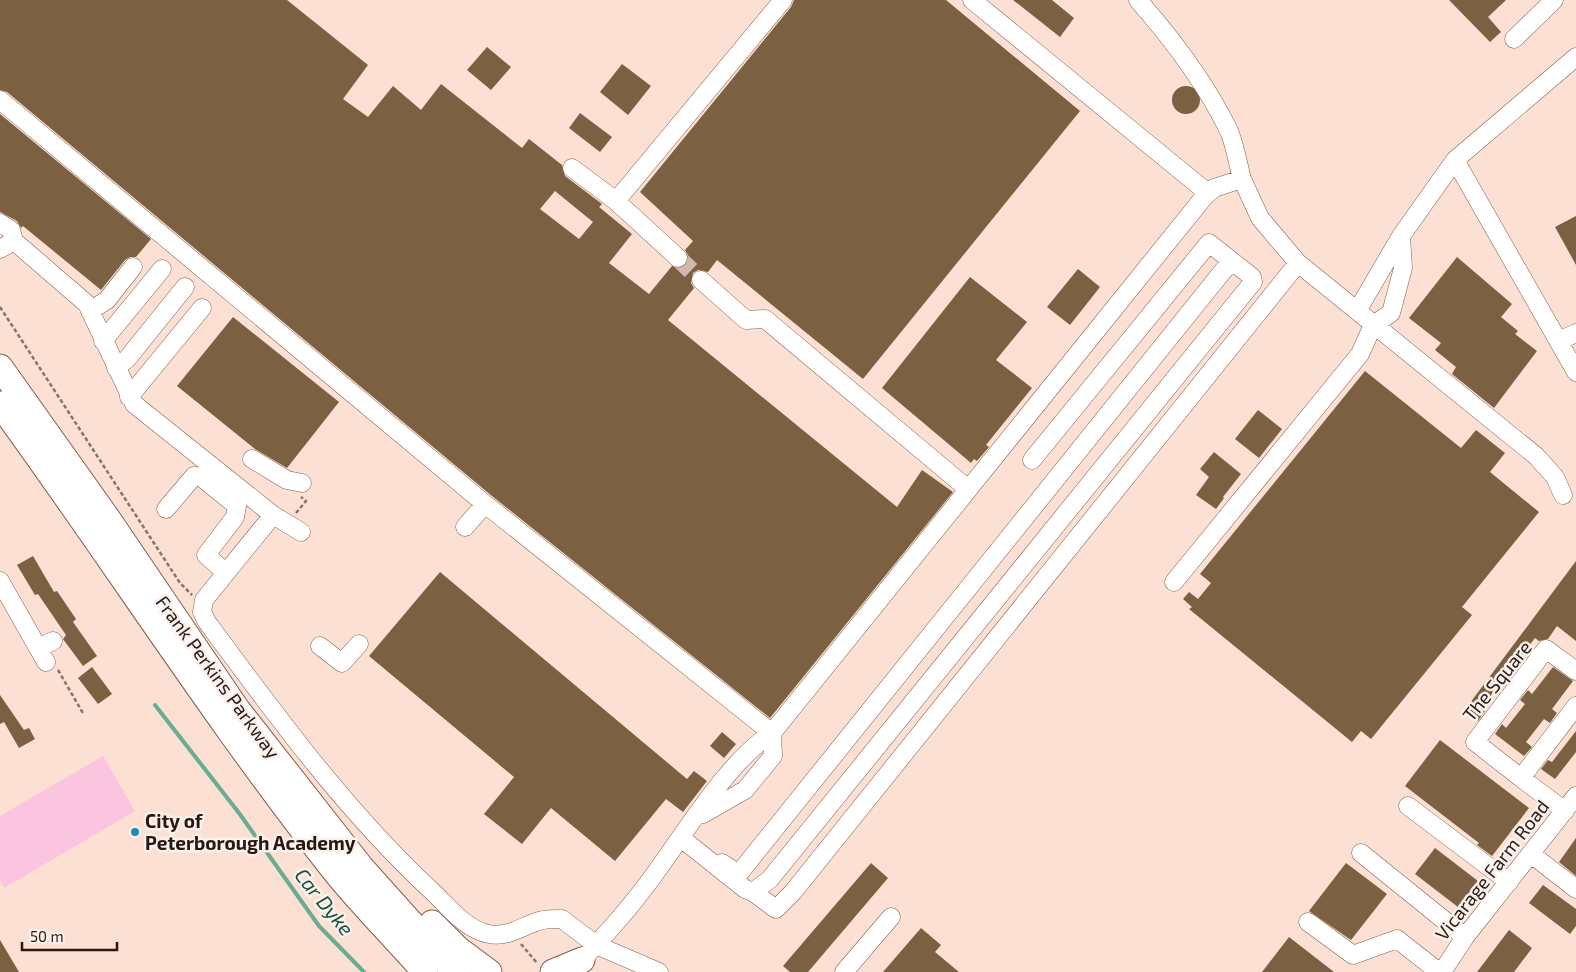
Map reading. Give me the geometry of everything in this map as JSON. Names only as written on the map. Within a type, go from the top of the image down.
[{"type":"highway","name":"Frank Perkins Parkway","points":[[2,369],[272,754],[360,867],[455,972]]},
{"type":"highway","name":"Frank Perkins Parkway","points":[[0,404],[218,716],[338,875],[426,972]]},
{"type":"highway","points":[[272,754],[435,926],[458,949],[488,972]]},
{"type":"highway","points":[[545,967],[585,959]]},
{"type":"street","points":[[616,201],[783,0]]},
{"type":"street","points":[[972,0],[1208,194]]},
{"type":"street","points":[[1138,0],[1173,40],[1207,94],[1229,132],[1242,180],[1260,218],[1298,263],[1536,456],[1556,477],[1563,495]]},
{"type":"street","points":[[1514,38],[1554,0]]},
{"type":"street","points":[[1357,311],[1400,236],[1456,160],[1574,64]]},
{"type":"street","points":[[0,100],[485,504],[772,733]]},
{"type":"street","points":[[1456,160],[1576,372]]},
{"type":"street","points":[[572,168],[616,201],[678,258]]},
{"type":"street","points":[[585,959],[650,880],[696,818],[745,790],[772,756],[772,733],[1208,194],[1214,188],[1242,180]]},
{"type":"street","points":[[0,223],[11,230],[7,245],[87,304],[129,398],[144,413],[273,516],[301,526]]},
{"type":"street","points":[[1174,582],[1360,354],[1373,325],[1391,313],[1403,268],[1400,236]]},
{"type":"street","points":[[753,892],[770,879],[1253,282],[1252,277],[1209,243],[1032,460]]},
{"type":"street","points":[[714,865],[723,863],[734,871],[742,871],[1232,261]]},
{"type":"street","points":[[681,838],[745,889],[753,892],[776,909],[793,892],[827,847],[1298,263]]},
{"type":"street","points":[[90,311],[107,300],[133,268]]},
{"type":"street","points":[[104,341],[162,269]]},
{"type":"street","points":[[701,280],[746,320],[765,319],[968,489]]},
{"type":"street","points":[[116,368],[126,359],[185,287]]},
{"type":"street","points":[[129,398],[202,308]]},
{"type":"street","points":[[1559,341],[1576,333]]},
{"type":"street","points":[[252,459],[294,481]]},
{"type":"street","points":[[166,509],[194,476],[201,477],[236,506],[235,517],[206,555],[225,572]]},
{"type":"street","points":[[465,527],[485,504]]},
{"type":"street","points":[[273,516],[214,585],[203,604],[202,612],[207,622],[284,725],[409,870],[464,922],[488,934],[512,933],[542,920],[562,919],[585,959]]},
{"type":"street","points":[[0,581],[45,650]]},
{"type":"street","points":[[320,646],[342,663],[359,644]]},
{"type":"street","name":"The Square","points":[[1565,811],[1475,742],[1546,648],[1576,671]]},
{"type":"street","points":[[1522,778],[1576,706]]},
{"type":"street","name":"Vicarage Farm Road","points":[[1441,972],[1465,937],[1576,796]]},
{"type":"street","points":[[1408,806],[1509,882]]},
{"type":"street","points":[[1361,853],[1465,937]]},
{"type":"street","points":[[1530,854],[1576,889]]},
{"type":"street","points":[[844,972],[891,917]]},
{"type":"street","points":[[1308,922],[1353,955],[1397,939],[1441,972]]},
{"type":"street","points":[[585,959],[659,972]]},
{"type":"path","points":[[0,307],[180,582],[203,604]]},
{"type":"path","points":[[294,481],[286,484],[306,501],[294,515],[301,526]]},
{"type":"path","points":[[45,650],[84,715]]},
{"type":"path","points":[[512,933],[545,967]]},
{"type":"shaded area","points":[[103,756],[135,811],[4,888],[0,880],[0,816]]},
{"type":"building","points":[[0,0],[287,0],[368,65],[343,99],[368,117],[393,86],[421,110],[441,84],[522,148],[529,139],[562,165],[565,176],[602,204],[599,207],[632,234],[609,263],[649,294],[672,266],[681,268],[686,265],[688,255],[685,250],[693,241],[640,192],[791,7],[794,0],[946,0],[1080,111],[863,379],[717,260],[708,272],[698,270],[693,273],[691,283],[694,288],[668,320],[897,507],[922,470],[953,492],[770,718],[492,496],[7,92],[0,90]],"holes":[[[555,191],[593,222],[579,239],[540,209]]]},
{"type":"building","points":[[1013,0],[1052,0],[1074,18],[1060,37]]},
{"type":"building","points":[[1449,0],[1506,0],[1488,17],[1501,32],[1490,42]]},
{"type":"building","points":[[487,47],[511,67],[491,90],[467,70]]},
{"type":"building","points":[[622,64],[651,86],[628,115],[600,92]]},
{"type":"building","points":[[1186,86],[1196,90],[1200,100],[1196,110],[1186,114],[1176,110],[1172,100],[1176,90]]},
{"type":"building","points":[[580,113],[612,137],[600,152],[569,128]]},
{"type":"building","points":[[0,114],[151,239],[136,257],[130,257],[125,260],[101,290],[23,226],[21,228],[17,221],[0,212]]},
{"type":"building","points":[[1576,216],[1576,265],[1555,227]]},
{"type":"building","points":[[1457,257],[1512,304],[1501,317],[1518,331],[1515,334],[1537,351],[1494,408],[1452,374],[1456,367],[1435,350],[1441,343],[1409,318]]},
{"type":"building","points":[[1078,269],[1100,287],[1070,325],[1047,307]]},
{"type":"building","points":[[970,277],[1027,322],[996,360],[1032,388],[986,445],[989,447],[977,461],[974,459],[971,463],[882,388]]},
{"type":"building","points":[[233,317],[339,402],[287,468],[255,449],[177,386]]},
{"type":"building","points":[[1365,371],[1461,448],[1476,430],[1505,453],[1490,472],[1539,512],[1462,607],[1472,615],[1371,739],[1361,731],[1352,742],[1189,609],[1192,607],[1183,599],[1189,592],[1198,599],[1211,583],[1200,574]]},
{"type":"building","points":[[1258,410],[1282,429],[1259,458],[1235,439]]},
{"type":"building","points":[[1214,452],[1241,474],[1216,509],[1196,495],[1209,477],[1200,469]]},
{"type":"building","points":[[33,556],[54,592],[57,591],[76,619],[73,622],[97,656],[83,666],[63,639],[66,635],[38,594],[35,595],[17,565]]},
{"type":"building","points":[[1576,561],[1576,641],[1557,626],[1548,639],[1539,641],[1535,638],[1481,708],[1485,711],[1478,721],[1464,711]]},
{"type":"building","points":[[440,572],[687,779],[694,771],[707,781],[683,812],[666,799],[615,861],[551,808],[522,844],[484,814],[514,777],[369,656]]},
{"type":"building","points":[[92,667],[112,694],[98,704],[78,678]]},
{"type":"building","points":[[1553,667],[1573,681],[1552,709],[1557,713],[1550,723],[1544,719],[1526,742],[1532,747],[1524,756],[1495,734],[1502,724],[1506,728],[1525,704],[1520,700],[1528,690],[1532,694]]},
{"type":"building","points":[[0,695],[24,730],[29,728],[35,739],[19,748],[4,722],[0,724]]},
{"type":"building","points":[[1576,731],[1576,752],[1555,779],[1541,769],[1548,760],[1552,762]]},
{"type":"building","points":[[722,732],[736,744],[724,758],[710,746]]},
{"type":"building","points":[[1440,740],[1529,808],[1492,856],[1477,845],[1479,843],[1405,786]]},
{"type":"building","points":[[1576,838],[1576,876],[1559,862]]},
{"type":"building","points":[[1435,848],[1478,881],[1458,907],[1415,874]]},
{"type":"building","points":[[871,863],[888,878],[808,972],[790,972],[783,966]]},
{"type":"building","points":[[1346,863],[1387,894],[1351,940],[1309,911]]},
{"type":"building","points":[[1543,885],[1576,909],[1576,926],[1570,934],[1529,903]]},
{"type":"building","points":[[921,928],[941,945],[935,952],[959,972],[883,972]]},
{"type":"building","points":[[1509,930],[1532,948],[1514,972],[1477,972]]},
{"type":"building","points":[[1289,937],[1334,972],[1262,972]]},
{"type":"building","points":[[0,940],[19,972],[0,972]]},
{"type":"waterway","name":"Car Dyke","points":[[155,705],[239,813],[319,926],[364,972]]},
{"type":"tunnel","points":[[678,258],[701,280]]},
{"type":"place","name":"City of Peterborough Academy","points":[[135,832]]}]
